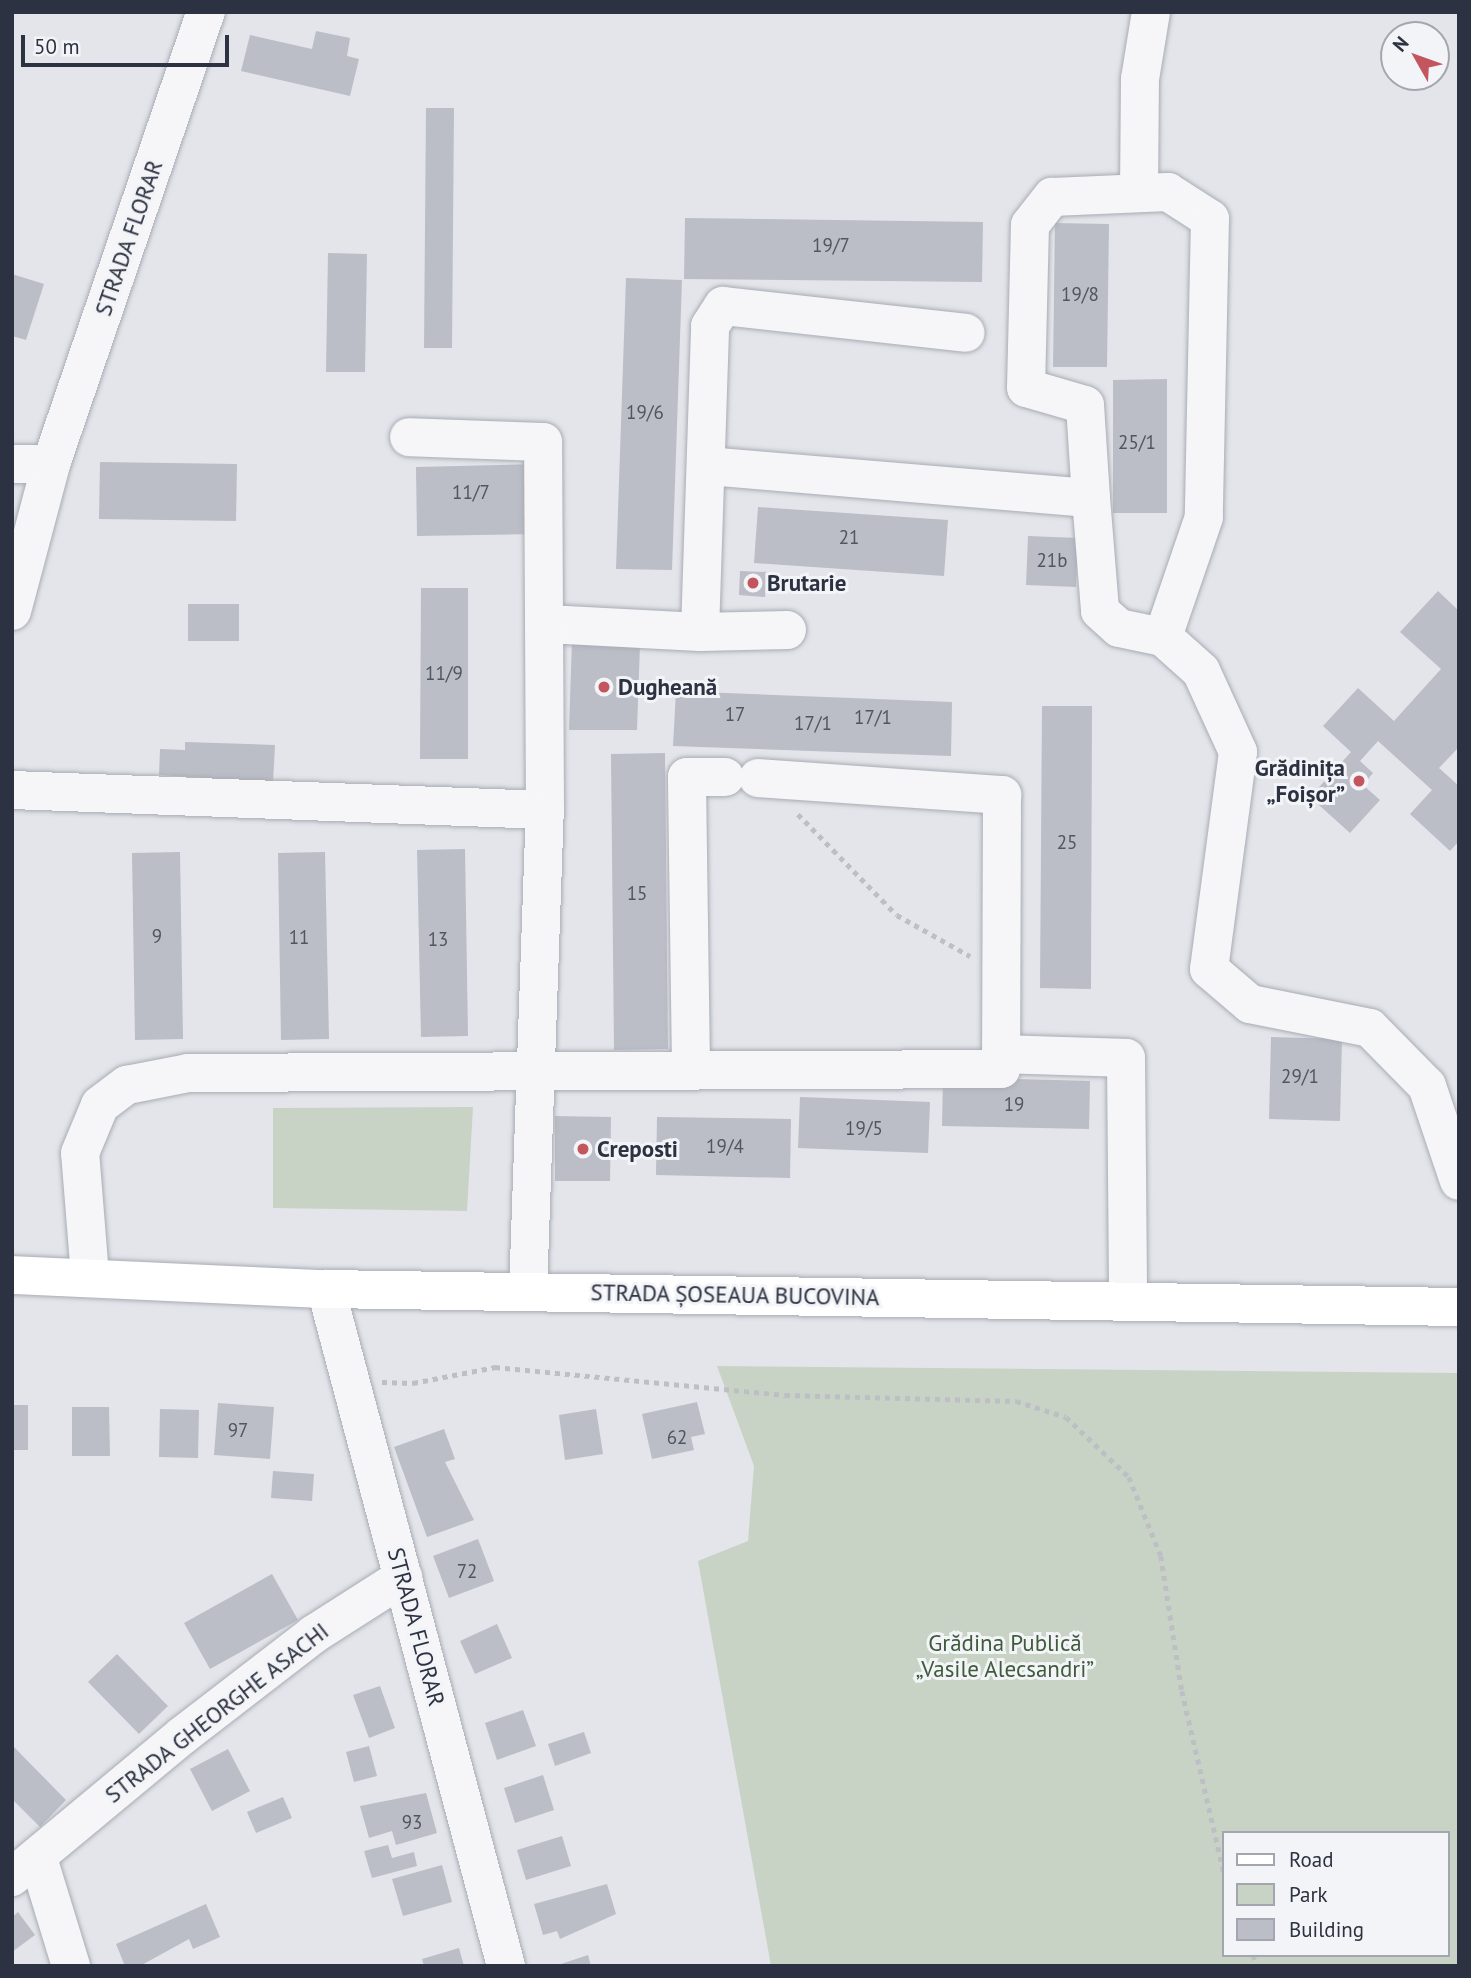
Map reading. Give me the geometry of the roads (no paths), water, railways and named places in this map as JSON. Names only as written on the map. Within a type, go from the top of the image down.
[{"type":"main road","name":"STRADA ȘOSEAUA BUCOVINA","points":[[12,1275],[90,1276],[326,1289],[1459,1307]]},
{"type":"street","name":"STRADA FLORAR","points":[[12,611],[51,464],[206,12]]},
{"type":"street","points":[[1139,193],[1140,79],[1151,12]]},
{"type":"street","points":[[1163,638],[1204,517],[1210,219],[1168,191],[1052,197],[1030,225],[1026,388],[1085,405],[1100,611],[1119,628],[1163,638],[1201,671],[1238,751],[1209,969],[1250,1004],[1370,1028],[1443,1085],[1459,1181]]},
{"type":"street","points":[[700,632],[710,326],[723,306],[966,333]]},
{"type":"street","points":[[409,437],[543,442],[547,624],[545,810],[539,1068],[528,1292]]},
{"type":"street","points":[[12,464],[51,464]]},
{"type":"street","points":[[707,466],[1091,498]]},
{"type":"street","points":[[547,624],[700,632],[788,630]]},
{"type":"street","points":[[90,1276],[80,1153],[100,1105],[127,1085],[188,1073],[539,1068],[1001,1069],[1002,795],[751,778],[687,777],[691,1068]]},
{"type":"street","points":[[12,790],[545,810]]},
{"type":"street","points":[[1001,1054],[1126,1058],[1128,1300]]},
{"type":"street","name":"STRADA FLORAR","points":[[326,1289],[506,1966]]},
{"type":"street","name":"STRADA GHEORGHE ASACHI","points":[[71,1966],[25,1868],[183,1735],[314,1634],[403,1577]]},
{"type":"place","name":"Brutarie","points":[[753,583]]},
{"type":"place","name":"Dugheană","points":[[604,687]]},
{"type":"place","name":"Grădinița „Foișor”","points":[[1359,781]]},
{"type":"place","name":"Creposti","points":[[583,1149]]},
{"type":"park label","name":"Grădina Publică „Vasile Alecsandri”","points":[[1005,1656]]}]
